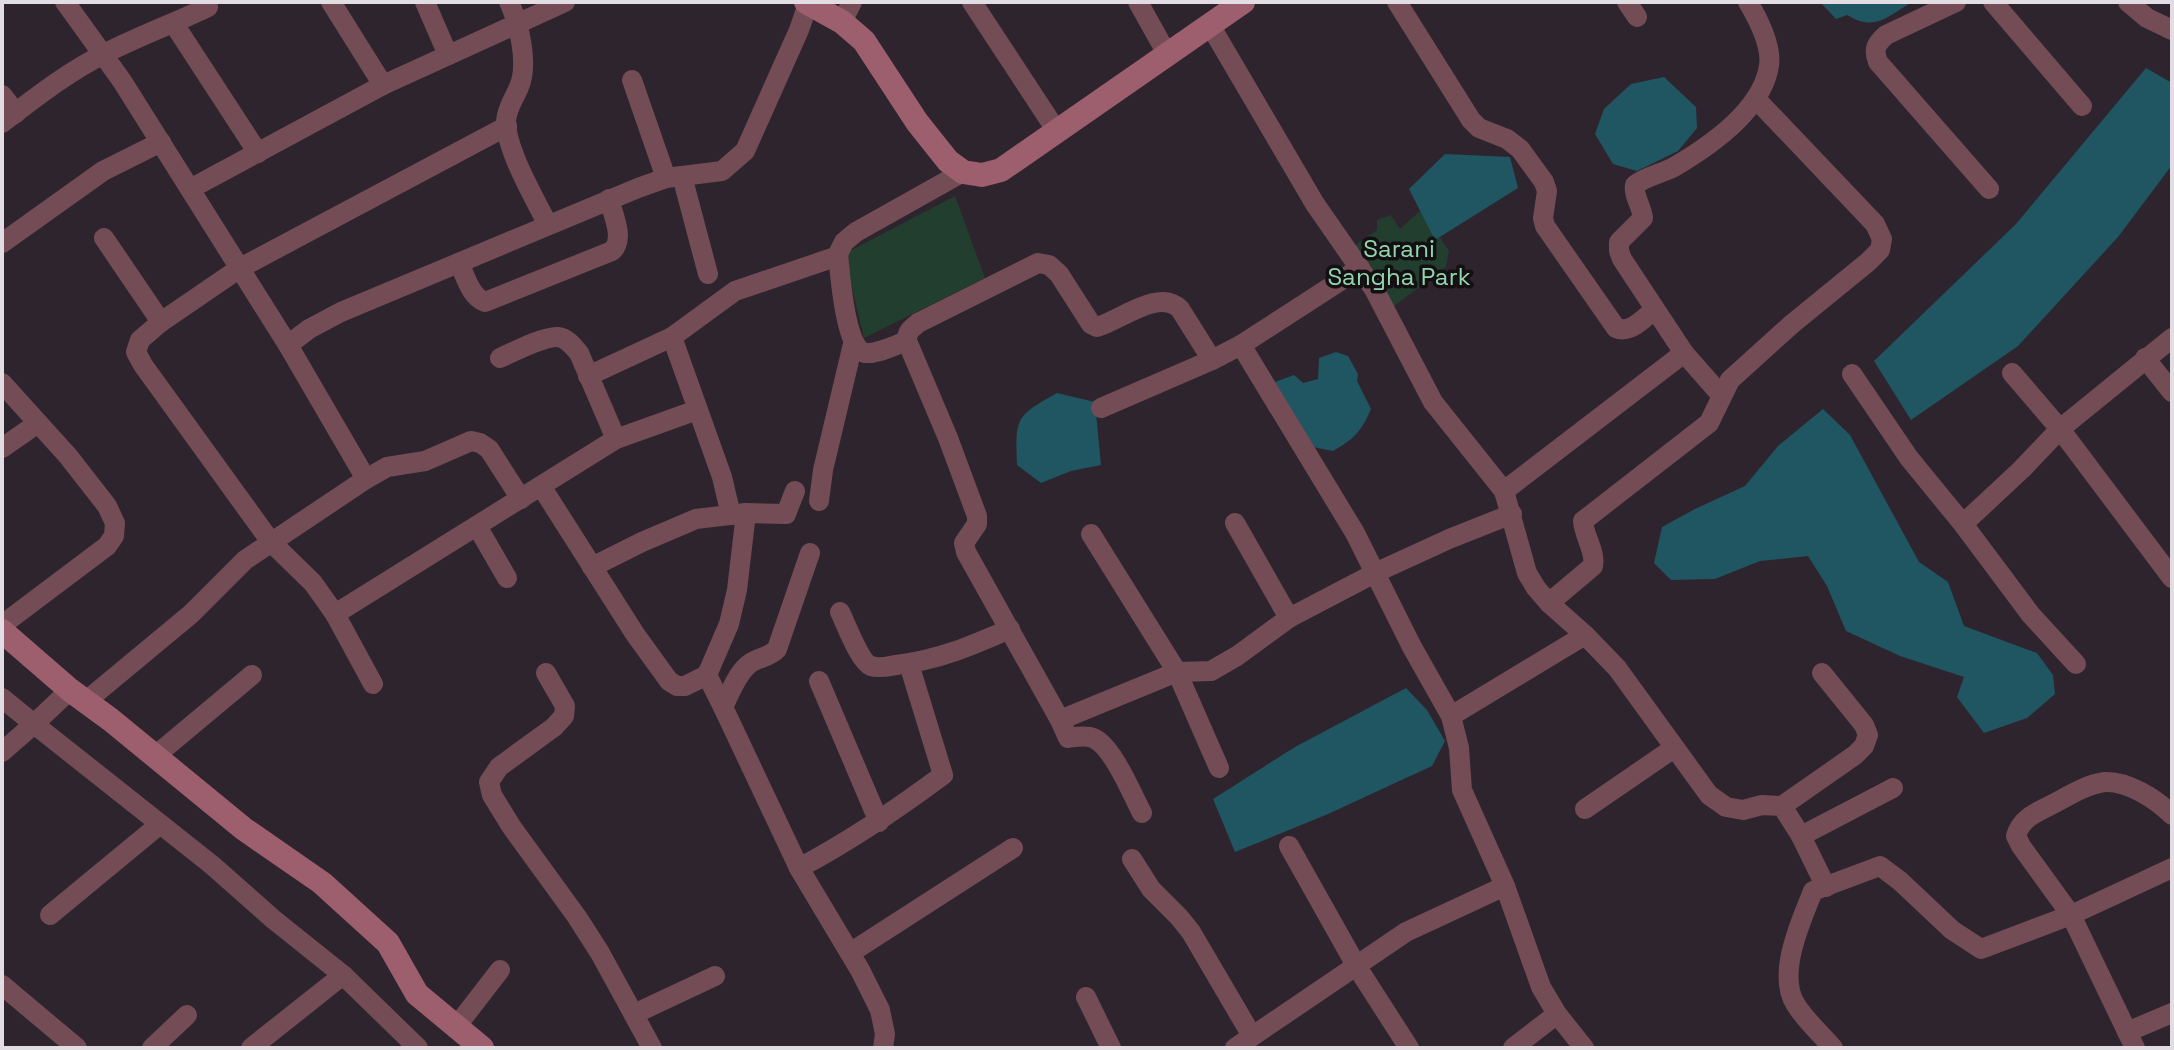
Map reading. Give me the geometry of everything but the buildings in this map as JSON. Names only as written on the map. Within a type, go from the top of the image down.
[{"type":"street","points":[[65,2],[104,53],[161,142],[288,345],[366,479]]},
{"type":"street","points":[[331,2],[383,85]]},
{"type":"street","points":[[425,2],[448,55]]},
{"type":"street","points":[[509,2],[518,22],[524,73],[506,118],[508,137],[548,225]]},
{"type":"street","points":[[190,189],[383,85],[565,2]]},
{"type":"street","points":[[972,2],[1056,130]]},
{"type":"street","points":[[1138,2],[1167,54]]},
{"type":"street","points":[[288,345],[309,329],[341,312],[609,199],[674,177],[722,171],[745,151],[799,30],[807,3],[847,12],[917,122],[948,161],[963,172],[982,175],[1001,170],[1243,2]]},
{"type":"street","points":[[1397,2],[1471,120],[1479,128],[1507,139],[1520,149],[1544,182],[1547,191],[1543,218],[1545,226],[1616,328],[1623,331],[1631,328],[1654,310]]},
{"type":"street","points":[[1721,395],[1684,353],[1654,310],[1619,251],[1619,242],[1643,218],[1635,185],[1698,153],[1737,120],[1756,99],[1770,64],[1767,45],[1748,2]]},
{"type":"street","points":[[1956,2],[1886,35],[1878,41],[1874,53],[1878,62],[1989,189]]},
{"type":"street","points":[[1993,2],[2082,106]]},
{"type":"street","points":[[2128,2],[2147,18],[2172,30]]},
{"type":"street","points":[[2,95],[9,118],[104,53],[174,24],[210,4]]},
{"type":"street","points":[[174,24],[258,153]]},
{"type":"street","points":[[1210,25],[1315,204],[1374,289],[1433,402],[1504,491],[1527,573],[1536,588],[1617,668],[1709,795],[1726,807],[1743,810],[1762,805],[1782,806],[1864,746],[1868,735],[1864,725],[1822,673]]},
{"type":"street","points":[[632,80],[674,177],[708,274]]},
{"type":"street","points":[[1549,603],[1593,566],[1594,559],[1583,521],[1709,423],[1730,380],[1880,250],[1882,239],[1875,224],[1756,99]]},
{"type":"street","points":[[373,684],[335,614],[313,583],[271,542],[136,352],[140,340],[161,322],[240,268],[507,126]]},
{"type":"street","points":[[2,243],[103,171],[161,142]]},
{"type":"street","points":[[907,341],[863,353],[853,344],[838,256],[844,242],[856,232],[963,172]]},
{"type":"street","points":[[459,263],[474,295],[485,302],[612,251],[618,246],[619,238],[609,199]]},
{"type":"street","points":[[104,238],[161,322]]},
{"type":"street","points":[[588,376],[672,337],[735,291],[838,256]]},
{"type":"street","points":[[1142,813],[1106,748],[1094,738],[1068,738],[966,552],[964,543],[977,524],[977,516],[907,341],[908,331],[918,323],[1038,263],[1049,265],[1059,274],[1091,324],[1097,327],[1151,303],[1165,300],[1174,303],[1212,360]]},
{"type":"street","points":[[1101,408],[1241,345],[1360,268]]},
{"type":"street","points":[[500,358],[550,338],[560,337],[571,343],[579,353],[616,439]]},
{"type":"street","points":[[541,486],[635,634],[669,681],[685,686],[707,675],[729,624],[737,590],[739,514],[722,477],[672,337]]},
{"type":"street","points":[[1963,524],[2060,429],[2172,338]]},
{"type":"street","points":[[819,501],[823,470],[853,344]]},
{"type":"street","points":[[1241,345],[1355,533],[1412,647],[1451,716],[1459,748],[1462,790],[1505,886],[1541,987],[1557,1014],[1584,1048]]},
{"type":"street","points":[[1504,491],[1684,353]]},
{"type":"street","points":[[2145,358],[2172,392]]},
{"type":"street","points":[[2012,373],[2060,429],[2172,578]]},
{"type":"street","points":[[1852,374],[1909,458],[2031,615],[2076,664]]},
{"type":"street","points":[[2,383],[68,456],[107,506],[115,523],[114,536],[107,546],[2,628],[72,698],[155,756],[244,829],[322,883],[388,943],[417,994],[482,1048]]},
{"type":"street","points":[[335,614],[616,439],[697,410]]},
{"type":"street","points":[[2,448],[38,423]]},
{"type":"street","points":[[2,752],[39,721],[191,614],[245,560],[387,467],[425,461],[471,441],[480,443],[489,449],[521,499]]},
{"type":"street","points":[[592,567],[696,519],[739,514],[786,514],[795,491]]},
{"type":"street","points":[[1060,720],[1177,672],[1211,671],[1289,618],[1377,572],[1512,514]]},
{"type":"street","points":[[1235,523],[1289,618]]},
{"type":"street","points":[[477,526],[507,578]]},
{"type":"street","points":[[1091,534],[1177,672],[1219,768]]},
{"type":"street","points":[[723,707],[749,663],[771,656],[777,649],[810,553]]},
{"type":"street","points":[[840,612],[864,661],[872,666],[909,664],[946,656],[1010,629]]},
{"type":"street","points":[[1451,716],[1585,635]]},
{"type":"street","points":[[799,868],[879,822],[943,775],[909,664]]},
{"type":"street","points":[[546,673],[565,706],[564,716],[554,727],[499,767],[489,782],[492,795],[600,953],[652,1048]]},
{"type":"street","points":[[155,756],[252,675]]},
{"type":"street","points":[[707,675],[799,868],[880,1010],[885,1034],[883,1048]]},
{"type":"street","points":[[819,681],[879,822]]},
{"type":"street","points":[[2,698],[39,721],[159,825],[212,865],[343,975],[418,1048]]},
{"type":"street","points":[[1585,809],[1674,748]]},
{"type":"street","points":[[2172,815],[2142,792],[2106,782],[2080,790],[2032,815],[2019,826],[2016,836],[2071,915],[2131,1040],[2172,1013]]},
{"type":"street","points":[[1801,836],[1893,788]]},
{"type":"street","points":[[1782,806],[1826,887]]},
{"type":"street","points":[[50,915],[159,825]]},
{"type":"street","points":[[1289,846],[1357,967],[1409,1048]]},
{"type":"street","points":[[850,953],[1013,848]]},
{"type":"street","points":[[1132,859],[1151,889],[1191,932],[1243,1042],[1406,932],[1505,886]]},
{"type":"street","points":[[1833,1048],[1794,1004],[1787,978],[1796,933],[1813,891],[1880,866],[1952,930],[1981,949],[2071,915],[2172,868]]},
{"type":"street","points":[[456,1027],[500,970]]},
{"type":"street","points":[[251,1048],[343,975]]},
{"type":"street","points":[[634,1014],[715,976]]},
{"type":"street","points":[[2,985],[77,1048]]},
{"type":"street","points":[[1086,997],[1111,1048]]},
{"type":"street","points":[[1513,1048],[1557,1014]]},
{"type":"street","points":[[152,1048],[187,1015]]},
{"type":"green space","points":[[955,196],[985,278],[864,338],[844,254]]},
{"type":"green space","name":"Sarani Sangha Park","points":[[1420,211],[1449,251],[1446,267],[1390,309],[1351,248],[1377,230],[1377,220],[1391,215],[1400,229]]},
{"type":"water","points":[[1820,2],[1912,2],[1881,20],[1865,22],[1847,15],[1836,19]]},
{"type":"water","points":[[2146,68],[2172,83],[2172,165],[2118,237],[2018,346],[1911,420],[1874,361],[2016,224]]},
{"type":"water","points":[[1664,77],[1696,107],[1697,128],[1678,151],[1637,171],[1613,164],[1595,134],[1604,109],[1631,84]]},
{"type":"water","points":[[1445,154],[1510,157],[1518,188],[1435,240],[1409,189]]},
{"type":"water","points":[[1336,352],[1348,356],[1371,409],[1356,434],[1333,451],[1313,447],[1275,382],[1294,375],[1303,383],[1318,379],[1319,358]]},
{"type":"water","points":[[1057,393],[1095,402],[1101,465],[1071,471],[1041,483],[1017,465],[1018,427],[1026,413]]},
{"type":"water","points":[[1823,409],[1850,435],[1919,562],[1948,582],[1964,626],[2037,653],[2053,675],[2055,694],[2027,718],[1984,733],[1957,697],[1964,677],[1900,656],[1846,631],[1827,586],[1808,556],[1760,561],[1715,579],[1671,580],[1654,563],[1662,527],[1745,486],[1778,446]]},
{"type":"water","points":[[1406,688],[1427,710],[1445,741],[1432,766],[1235,852],[1213,799],[1295,747]]}]
